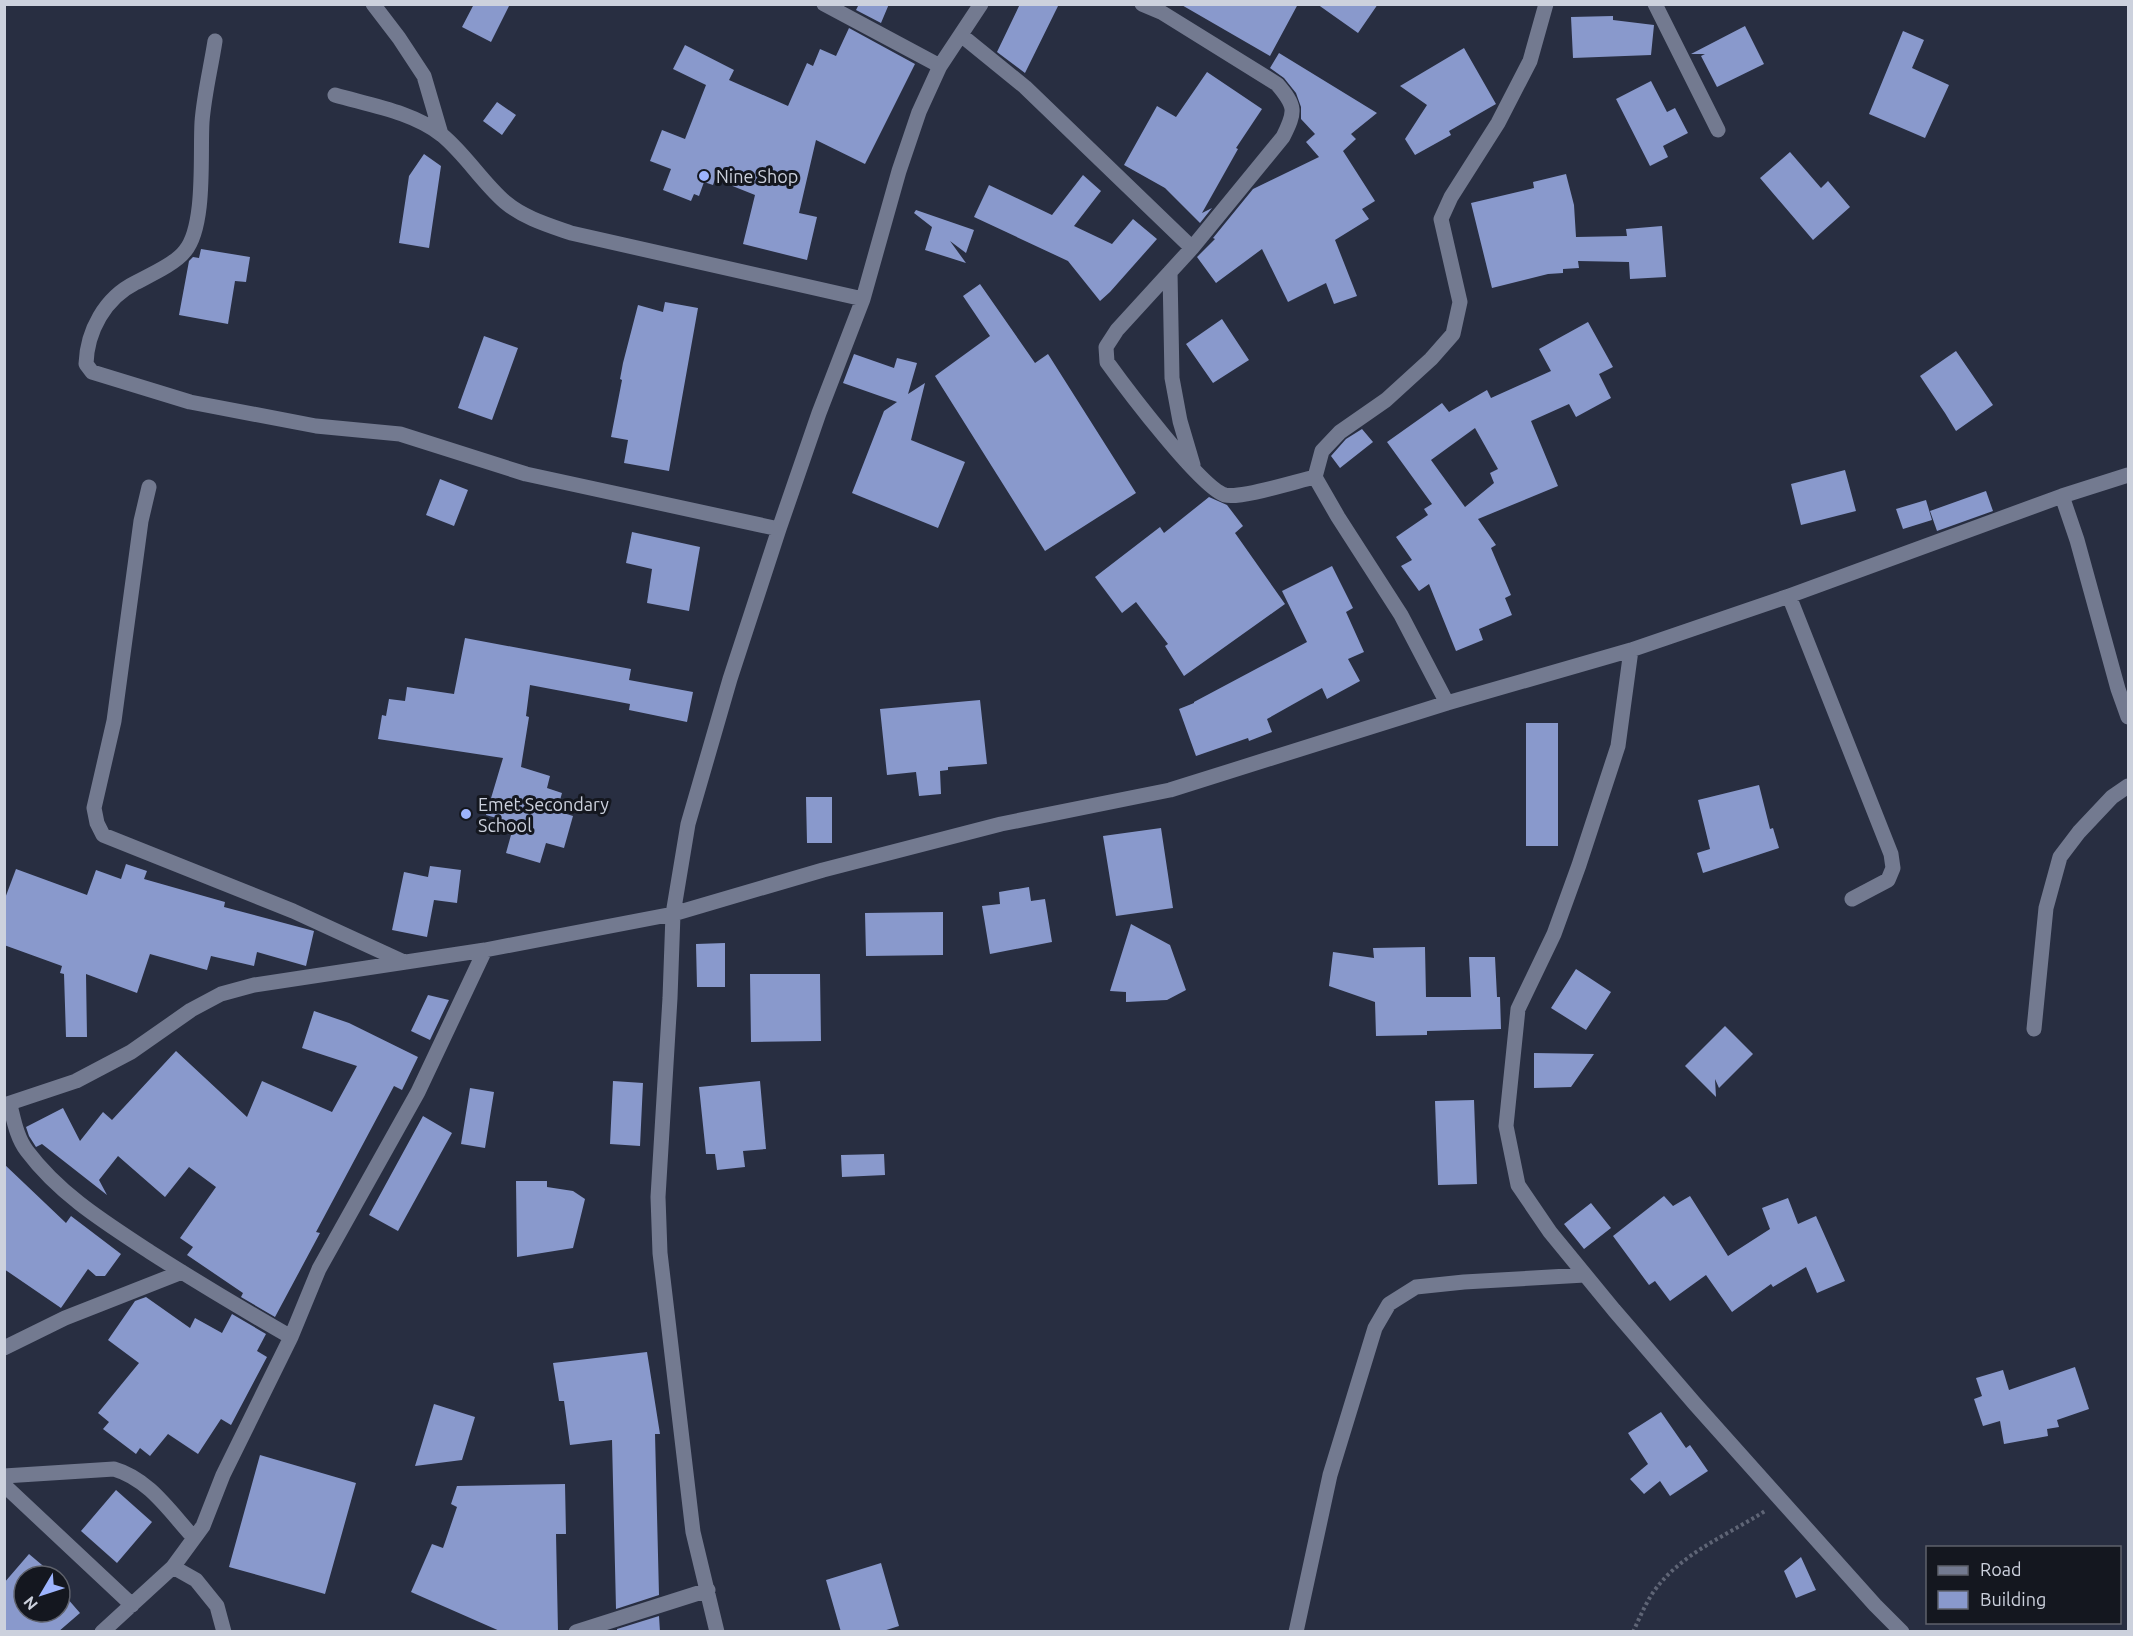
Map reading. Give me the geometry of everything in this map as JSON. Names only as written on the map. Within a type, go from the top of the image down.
[{"type":"street","points":[[373,4],[424,76],[441,135]]},
{"type":"street","points":[[824,4],[940,66]]},
{"type":"street","points":[[717,1632],[693,1532],[660,1253],[658,1197],[673,914],[688,824],[730,679],[819,413],[863,298],[912,132],[940,66],[981,4]]},
{"type":"street","points":[[1142,4],[1161,12],[1277,84],[1291,100],[1293,116],[1283,137],[1192,248],[1117,330],[1106,347],[1107,362],[1195,471],[1212,488],[1227,495],[1315,477]]},
{"type":"street","points":[[1447,703],[1401,615],[1338,518],[1315,477],[1322,451],[1340,432],[1386,400],[1431,359],[1453,334],[1460,302],[1441,219],[1451,197],[1498,123],[1530,61],[1546,4]]},
{"type":"street","points":[[1655,4],[1718,130]]},
{"type":"street","points":[[962,35],[1025,87],[1192,248]]},
{"type":"street","points":[[215,41],[202,120],[201,197],[191,242],[184,253],[152,275],[133,284],[107,304],[98,317],[86,356],[86,364],[92,372],[190,402],[316,426],[400,434],[526,474],[779,529]]},
{"type":"street","points":[[335,95],[411,118],[441,135],[505,202],[531,219],[572,233],[863,298]]},
{"type":"street","points":[[1170,272],[1172,378],[1180,421],[1195,471]]},
{"type":"street","points":[[291,1337],[108,1226],[67,1194],[27,1151],[7,1105],[76,1081],[122,1057],[191,1010],[221,994],[254,985],[485,950],[673,914],[823,870],[1001,824],[1170,790],[1447,703],[1631,650],[1789,596],[2062,496],[2128,475]]},
{"type":"street","points":[[149,487],[141,521],[114,721],[94,808],[103,835],[293,911],[404,962]]},
{"type":"street","points":[[2062,496],[2128,717]]},
{"type":"street","points":[[1789,596],[1891,854],[1893,868],[1888,880],[1852,899]]},
{"type":"street","points":[[1631,650],[1618,746],[1554,934],[1518,1009],[1506,1126],[1518,1185],[1550,1232],[1695,1404],[1780,1501],[1902,1632]]},
{"type":"street","points":[[2034,1029],[2046,908],[2060,857],[2079,832],[2112,797],[2128,786]]},
{"type":"street","points":[[102,1632],[173,1567],[203,1526],[223,1475],[291,1337],[320,1269],[418,1092],[485,950]]},
{"type":"street","points":[[4,1348],[65,1318],[182,1272]]},
{"type":"street","points":[[1296,1632],[1330,1475],[1375,1328],[1389,1304],[1416,1287],[1585,1275]]},
{"type":"street","points":[[4,1476],[114,1469],[129,1473],[143,1482],[194,1538]]},
{"type":"street","points":[[4,1485],[132,1605]]},
{"type":"street","points":[[173,1567],[196,1580],[217,1606],[224,1632]]},
{"type":"street","points":[[576,1632],[708,1590]]},
{"type":"path","points":[[1633,1632],[1653,1593],[1676,1568],[1698,1549],[1739,1528],[1780,1501]]},
{"type":"building","points":[[474,4],[510,4],[491,42],[462,27]]},
{"type":"building","points":[[859,4],[889,4],[881,23],[856,10]]},
{"type":"building","points":[[1020,4],[1059,4],[1025,73],[997,52]]},
{"type":"building","points":[[1180,4],[1298,4],[1270,56]]},
{"type":"building","points":[[1317,4],[1378,4],[1358,33]]},
{"type":"building","points":[[1613,16],[1613,20],[1654,25],[1651,55],[1573,58],[1571,17]]},
{"type":"building","points":[[1745,26],[1764,64],[1717,87],[1701,56],[1705,54],[1691,54]]},
{"type":"building","points":[[849,28],[915,64],[865,164],[816,140],[799,213],[817,217],[807,260],[743,244],[755,195],[715,179],[713,185],[704,182],[699,196],[694,194],[691,201],[663,190],[671,169],[650,161],[662,130],[685,139],[706,85],[673,69],[685,45],[734,70],[729,80],[788,106],[807,63],[813,66],[820,49],[836,56]]},
{"type":"building","points":[[1903,31],[1924,40],[1912,68],[1949,85],[1925,138],[1869,114]]},
{"type":"building","points":[[1464,48],[1496,104],[1449,131],[1451,135],[1415,155],[1405,139],[1427,105],[1400,86]]},
{"type":"building","points":[[1279,53],[1377,113],[1351,134],[1356,139],[1343,151],[1375,201],[1362,209],[1369,219],[1335,240],[1357,296],[1334,304],[1326,283],[1288,302],[1262,249],[1216,283],[1197,257],[1215,239],[1213,238],[1253,189],[1319,157],[1306,142],[1315,134],[1301,119],[1301,107],[1296,93],[1284,78],[1270,68]]},
{"type":"building","points":[[1207,72],[1262,109],[1236,148],[1238,149],[1202,213],[1212,208],[1200,223],[1165,188],[1124,165],[1157,106],[1176,117]]},
{"type":"building","points":[[1651,81],[1667,112],[1675,108],[1688,133],[1663,146],[1668,157],[1650,166],[1616,99]]},
{"type":"building","points":[[497,102],[516,115],[502,135],[483,121]]},
{"type":"building","points":[[1790,152],[1821,188],[1828,181],[1850,207],[1813,240],[1760,178]]},
{"type":"building","points":[[424,154],[441,166],[429,248],[399,243],[409,176]]},
{"type":"building","points":[[1566,174],[1574,205],[1576,237],[1627,236],[1626,229],[1662,226],[1666,277],[1630,279],[1629,262],[1578,261],[1579,268],[1563,269],[1563,273],[1548,274],[1492,288],[1471,203],[1534,188],[1533,182]]},
{"type":"building","points":[[1083,175],[1101,191],[1074,226],[1112,244],[1133,219],[1157,239],[1100,301],[1068,261],[974,217],[989,185],[1052,215]]},
{"type":"building","points":[[916,210],[974,230],[966,253],[950,241],[966,263],[925,250],[932,227],[914,213]]},
{"type":"building","points":[[201,249],[250,257],[246,282],[235,281],[228,324],[179,315],[189,261],[193,257],[199,258]]},
{"type":"building","points":[[980,284],[1035,363],[1048,354],[1136,493],[1045,551],[935,376],[990,336],[963,296]]},
{"type":"building","points":[[665,302],[698,308],[669,471],[624,463],[628,440],[611,437],[623,363],[638,305],[663,312]]},
{"type":"building","points":[[1222,319],[1249,360],[1213,383],[1186,344]]},
{"type":"building","points":[[1588,322],[1613,367],[1599,374],[1611,398],[1576,417],[1569,404],[1531,421],[1558,486],[1478,519],[1496,545],[1491,548],[1511,595],[1505,598],[1512,615],[1479,629],[1483,640],[1456,651],[1429,584],[1419,591],[1401,566],[1412,560],[1396,537],[1428,515],[1424,509],[1432,504],[1387,442],[1442,403],[1449,412],[1487,390],[1491,398],[1551,371],[1539,349]],"holes":[[[1475,428],[1498,469],[1490,473],[1494,483],[1465,507],[1431,460]]]},
{"type":"building","points":[[484,336],[518,348],[492,420],[458,408]]},
{"type":"building","points":[[1956,351],[1993,405],[1956,431],[1920,376]]},
{"type":"building","points":[[854,354],[894,368],[897,358],[917,363],[908,394],[925,383],[911,440],[965,462],[938,528],[852,493],[884,411],[897,402],[843,383]]},
{"type":"building","points":[[1362,429],[1373,442],[1340,468],[1331,456],[1346,439]]},
{"type":"building","points":[[1845,470],[1856,511],[1801,525],[1791,484]]},
{"type":"building","points":[[440,479],[468,490],[454,526],[426,515]]},
{"type":"building","points":[[1986,491],[1993,511],[1937,531],[1930,511]]},
{"type":"building","points":[[1209,497],[1227,505],[1243,526],[1235,533],[1285,604],[1184,676],[1165,646],[1168,644],[1136,602],[1122,613],[1095,577],[1160,527],[1164,533]]},
{"type":"building","points":[[1926,500],[1932,520],[1903,529],[1896,509]]},
{"type":"building","points":[[632,532],[700,547],[689,611],[647,603],[652,569],[626,563]]},
{"type":"building","points":[[1332,566],[1353,608],[1346,612],[1364,652],[1348,659],[1360,681],[1327,699],[1322,688],[1267,719],[1272,732],[1196,756],[1179,709],[1307,642],[1282,591]]},
{"type":"building","points":[[465,638],[631,669],[629,680],[693,692],[687,722],[629,710],[630,704],[530,685],[526,716],[529,717],[521,767],[550,776],[547,788],[562,793],[557,811],[573,816],[564,848],[546,843],[540,863],[506,853],[511,835],[496,830],[500,819],[486,815],[503,758],[378,739],[382,715],[386,716],[389,699],[405,701],[407,687],[454,694]]},
{"type":"building","points":[[980,700],[987,764],[948,767],[948,770],[940,771],[941,794],[919,796],[916,772],[887,775],[880,709]]},
{"type":"building","points":[[1526,723],[1558,723],[1558,846],[1526,846]]},
{"type":"building","points":[[1759,785],[1770,829],[1773,828],[1779,848],[1703,873],[1697,853],[1710,849],[1698,800]]},
{"type":"building","points":[[806,797],[832,797],[832,843],[807,843]]},
{"type":"building","points":[[1161,828],[1173,908],[1116,916],[1103,836]]},
{"type":"building","points":[[126,864],[147,871],[144,879],[225,902],[224,907],[314,931],[306,966],[257,952],[254,966],[211,956],[207,970],[150,954],[137,993],[86,974],[87,1037],[66,1037],[64,974],[60,973],[62,966],[4,945],[4,901],[16,869],[87,895],[96,870],[121,879]]},
{"type":"building","points":[[430,866],[461,870],[457,903],[434,900],[427,937],[392,930],[404,872],[428,877]]},
{"type":"building","points":[[1029,887],[1031,901],[1045,899],[1052,942],[990,954],[982,906],[1000,904],[999,892]]},
{"type":"building","points":[[943,912],[943,955],[866,956],[865,913]]},
{"type":"building","points":[[1131,924],[1170,945],[1186,990],[1167,1000],[1126,1002],[1126,992],[1110,991]]},
{"type":"building","points":[[725,943],[725,987],[697,987],[696,944]]},
{"type":"building","points":[[1425,947],[1426,997],[1471,997],[1469,957],[1495,957],[1501,1029],[1427,1031],[1427,1035],[1376,1036],[1375,1002],[1329,986],[1333,952],[1374,958],[1373,948]]},
{"type":"building","points":[[1576,969],[1611,992],[1586,1030],[1551,1008]]},
{"type":"building","points":[[750,974],[820,974],[821,1041],[751,1042]]},
{"type":"building","points":[[428,995],[449,1000],[430,1040],[411,1031]]},
{"type":"building","points":[[314,1011],[349,1023],[418,1057],[402,1090],[394,1086],[316,1232],[320,1233],[275,1317],[241,1297],[243,1293],[187,1255],[193,1247],[180,1238],[216,1187],[189,1167],[165,1197],[118,1156],[99,1180],[107,1195],[42,1144],[36,1147],[29,1136],[26,1127],[63,1108],[80,1141],[103,1112],[112,1120],[176,1051],[247,1117],[262,1081],[332,1112],[357,1066],[302,1048]]},
{"type":"building","points":[[1725,1026],[1753,1054],[1719,1088],[1715,1079],[1716,1097],[1685,1066]]},
{"type":"building","points":[[1534,1053],[1594,1054],[1571,1087],[1534,1088]]},
{"type":"building","points":[[613,1081],[643,1083],[640,1146],[610,1144]]},
{"type":"building","points":[[760,1081],[766,1149],[743,1151],[745,1167],[717,1170],[715,1154],[706,1154],[699,1087]]},
{"type":"building","points":[[470,1088],[494,1092],[485,1148],[461,1144]]},
{"type":"building","points":[[1474,1100],[1477,1184],[1438,1185],[1435,1101]]},
{"type":"building","points":[[423,1116],[452,1133],[398,1231],[369,1215]]},
{"type":"building","points":[[884,1154],[885,1175],[842,1177],[841,1155]]},
{"type":"building","points":[[4,1164],[66,1223],[71,1216],[121,1254],[105,1276],[96,1276],[88,1269],[61,1308],[4,1269]]},
{"type":"building","points":[[516,1181],[547,1181],[547,1187],[573,1191],[585,1199],[573,1248],[517,1257]]},
{"type":"building","points":[[1664,1196],[1673,1206],[1690,1196],[1728,1256],[1770,1229],[1762,1208],[1788,1198],[1798,1224],[1816,1216],[1845,1281],[1817,1293],[1806,1267],[1773,1287],[1771,1284],[1732,1312],[1706,1275],[1670,1301],[1655,1281],[1649,1285],[1613,1236]]},
{"type":"building","points":[[1591,1203],[1611,1228],[1584,1249],[1564,1224]]},
{"type":"building","points":[[146,1297],[190,1328],[195,1318],[222,1333],[232,1314],[266,1334],[257,1351],[267,1357],[231,1425],[221,1419],[198,1454],[168,1434],[150,1456],[140,1448],[136,1454],[103,1429],[109,1422],[98,1413],[139,1363],[108,1340],[135,1301]]},
{"type":"building","points":[[647,1352],[660,1434],[655,1434],[659,1595],[616,1609],[612,1440],[570,1445],[564,1401],[559,1401],[553,1363]]},
{"type":"building","points":[[2075,1367],[2089,1409],[2057,1420],[2059,1427],[2047,1429],[2048,1436],[2004,1444],[2000,1421],[1983,1426],[1974,1399],[1982,1396],[1976,1378],[2003,1370],[2009,1390]]},
{"type":"building","points":[[434,1404],[475,1417],[462,1460],[415,1466]]},
{"type":"building","points":[[1661,1412],[1686,1448],[1690,1445],[1708,1471],[1670,1496],[1660,1481],[1644,1494],[1630,1479],[1648,1464],[1628,1433]]},
{"type":"building","points":[[260,1455],[356,1483],[325,1594],[229,1567]]},
{"type":"building","points":[[565,1484],[566,1534],[556,1534],[558,1632],[502,1632],[411,1592],[432,1544],[443,1548],[457,1507],[451,1504],[457,1486]]},
{"type":"building","points":[[116,1490],[152,1522],[117,1563],[81,1531]]},
{"type":"building","points":[[29,1554],[41,1564],[20,1564]]},
{"type":"building","points":[[1801,1557],[1816,1590],[1796,1598],[1784,1571]]},
{"type":"building","points":[[881,1563],[899,1626],[880,1632],[841,1632],[826,1580]]},
{"type":"building","points":[[12,1574],[12,1624],[67,1624],[58,1632],[4,1632],[4,1583]]},
{"type":"building","points":[[72,1604],[80,1613],[72,1620]]},
{"type":"building","points":[[659,1616],[660,1632],[617,1632],[617,1629]]},
{"type":"place","name":"Nine Shop","points":[[704,176]]},
{"type":"place","name":"Emet Secondary School","points":[[466,814]]}]
